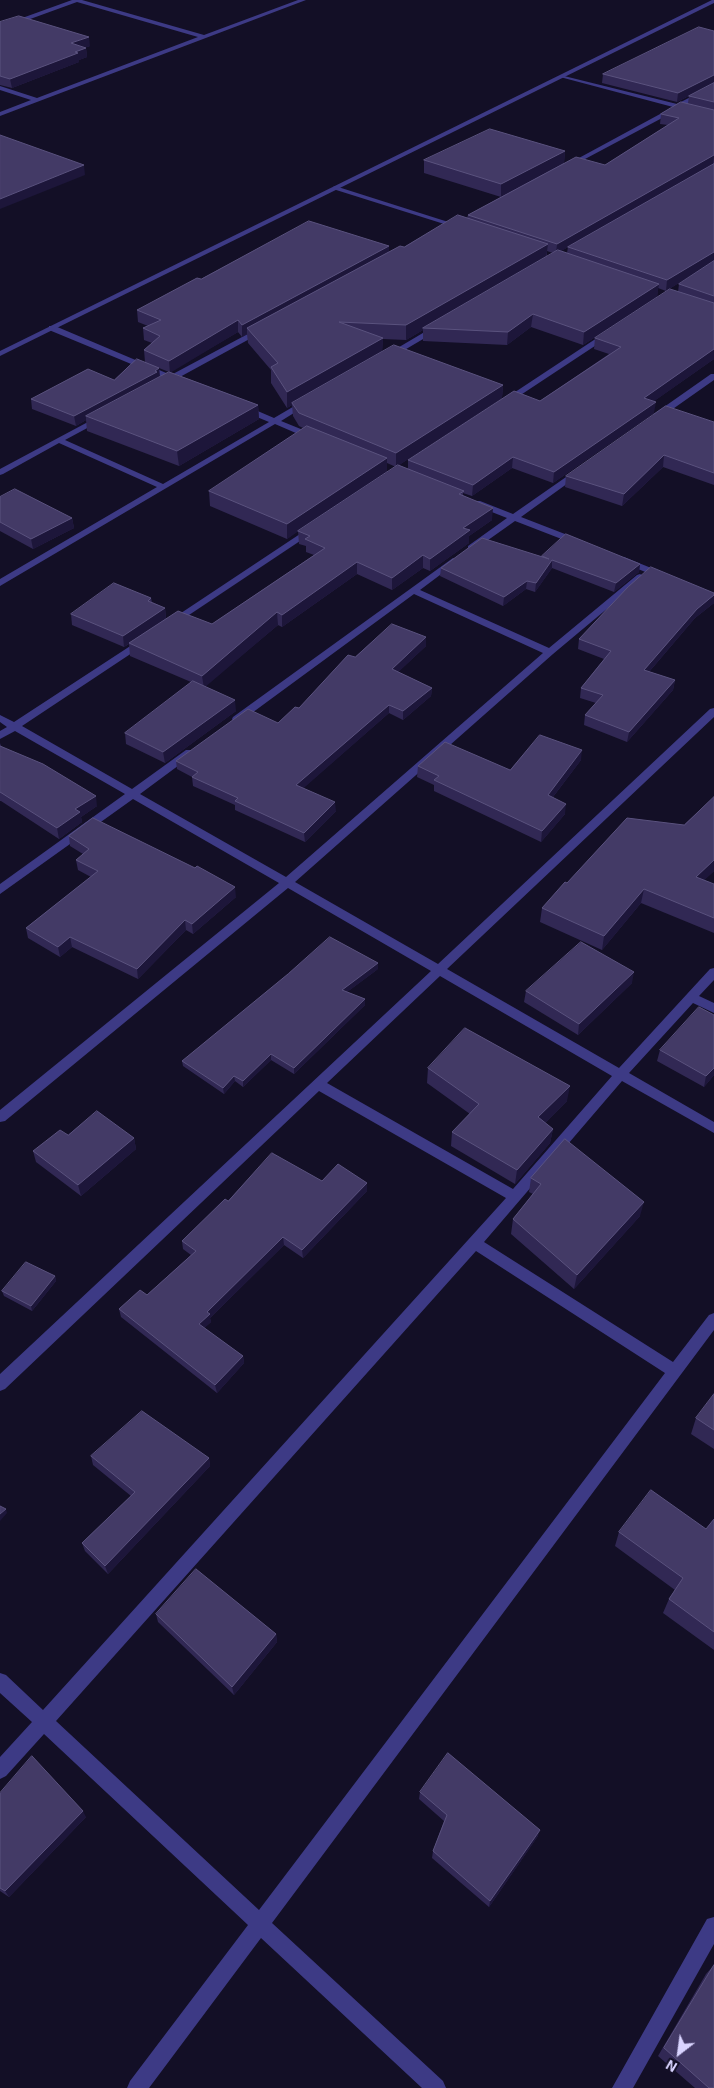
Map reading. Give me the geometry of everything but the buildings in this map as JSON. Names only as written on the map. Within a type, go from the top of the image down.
[{"type":"street","points":[[0,28],[77,0],[203,37]]},
{"type":"street","points":[[87,3],[97,0]]},
{"type":"street","points":[[0,114],[303,0]]},
{"type":"street","points":[[0,354],[714,1]]},
{"type":"street","points":[[562,76],[714,116]]},
{"type":"street","points":[[559,171],[714,87]]},
{"type":"street","points":[[0,88],[37,100]]},
{"type":"street","points":[[335,188],[457,226]]},
{"type":"street","points":[[448,231],[457,226],[466,225]]},
{"type":"street","points":[[378,362],[446,323]]},
{"type":"street","points":[[52,328],[188,386]]},
{"type":"street","points":[[154,388],[266,328]]},
{"type":"street","points":[[495,408],[618,328]]},
{"type":"street","points":[[650,421],[714,376]]},
{"type":"street","points":[[1,581],[318,397]]},
{"type":"street","points":[[232,403],[327,443]]},
{"type":"street","points":[[0,472],[111,411]]},
{"type":"street","points":[[59,440],[163,487]]},
{"type":"street","points":[[229,724],[586,466]]},
{"type":"street","points":[[469,500],[586,545]]},
{"type":"street","points":[[164,627],[322,522]]},
{"type":"street","points":[[613,556],[674,580]]},
{"type":"street","points":[[0,1117],[287,882],[550,652],[649,570]]},
{"type":"street","points":[[413,590],[550,652]]},
{"type":"street","points":[[0,736],[156,633]]},
{"type":"street","points":[[0,1384],[714,711]]},
{"type":"street","points":[[0,718],[714,1128]]},
{"type":"street","points":[[0,890],[197,748]]},
{"type":"street","points":[[0,1770],[475,1243],[621,1074],[714,972]]},
{"type":"street","points":[[691,997],[714,1008]]},
{"type":"street","points":[[318,1084],[514,1196]]},
{"type":"street","points":[[475,1243],[675,1371]]},
{"type":"street","points":[[137,2088],[714,1320]]},
{"type":"street","points":[[0,1681],[436,2088]]},
{"type":"street","points":[[622,2088],[714,1926]]}]
